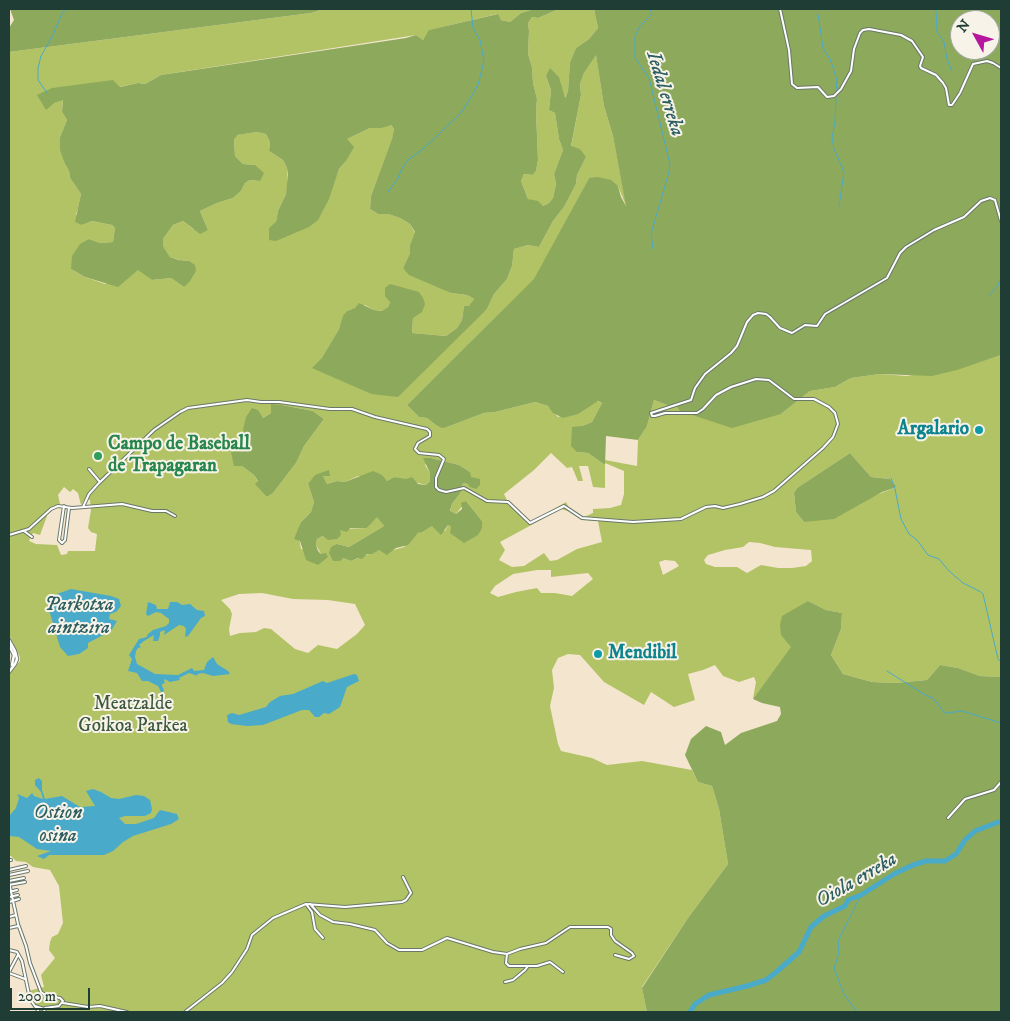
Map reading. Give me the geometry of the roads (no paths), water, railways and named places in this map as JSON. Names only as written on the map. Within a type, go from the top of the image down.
[{"type":"street","points":[[780,9],[791,68],[792,84],[797,88],[818,87],[829,98],[834,96],[844,84],[851,71],[854,49],[860,33],[869,28],[901,35],[912,41],[923,56],[921,68],[936,75],[944,83],[949,105],[952,106],[973,64],[987,62],[1001,68]]},
{"type":"street","points":[[83,507],[89,494],[100,482],[154,430],[184,410],[237,400],[272,401],[330,409],[352,408],[375,418],[427,429],[430,432],[430,436],[418,444],[415,450],[419,454],[439,455],[444,459],[436,478],[436,487],[439,490],[446,492],[464,488],[486,501],[508,502],[530,523],[564,506],[577,516],[633,522],[682,519],[706,507],[715,506],[722,508],[732,506],[768,494],[817,454],[833,437],[837,429],[838,418],[830,407],[814,399],[794,400],[769,380],[756,379],[731,387],[716,395],[703,409],[696,413],[665,413],[656,416],[650,414],[652,411],[674,407],[691,400],[695,388],[701,379],[737,346],[747,322],[753,315],[758,313],[766,314],[780,328],[792,333],[805,325],[817,326],[825,314],[887,278],[900,253],[906,247],[934,230],[964,216],[980,201],[990,198],[995,200],[1001,221]]},
{"type":"street","points":[[89,470],[100,482]]},
{"type":"street","points":[[9,534],[24,531],[34,525],[51,509],[58,506],[69,508],[127,504],[152,512],[166,511],[175,516]]},
{"type":"street","points":[[64,506],[59,540],[62,543],[65,540],[69,508]]},
{"type":"street","points":[[24,531],[32,537]]},
{"type":"street","points":[[9,640],[16,656],[16,662],[9,672]]},
{"type":"street","points":[[9,645],[14,658],[9,672]]},
{"type":"street","points":[[948,818],[965,799],[994,790],[1001,782]]},
{"type":"street","points":[[9,870],[26,866]]},
{"type":"street","points":[[9,875],[28,871]]},
{"type":"street","points":[[185,1012],[222,983],[243,958],[254,932],[273,918],[308,904],[345,907],[402,902],[411,893],[403,877]]},
{"type":"street","points":[[9,883],[24,878]]},
{"type":"street","points":[[9,883],[24,882]]},
{"type":"street","points":[[9,883],[10,896],[18,926],[41,992],[45,995],[58,997],[62,999],[63,1003]]},
{"type":"street","points":[[10,892],[17,890]]},
{"type":"street","points":[[10,896],[18,895]]},
{"type":"street","points":[[9,902],[20,899]]},
{"type":"street","points":[[308,904],[312,912],[315,929],[323,938]]},
{"type":"street","points":[[308,904],[326,919],[333,922],[375,930],[387,943],[399,950],[422,950],[447,938],[493,952],[507,954],[546,943],[570,927],[608,927],[611,929],[611,935],[615,941],[634,956],[628,959],[614,955]]},
{"type":"street","points":[[9,908],[14,906]]},
{"type":"street","points":[[9,917],[16,916]]},
{"type":"street","points":[[9,928],[18,926]]},
{"type":"street","points":[[9,950],[15,951],[22,961],[30,999],[39,1012]]},
{"type":"street","points":[[507,954],[507,965],[528,966],[550,962],[563,972]]},
{"type":"street","points":[[18,955],[9,972],[26,980]]},
{"type":"street","points":[[505,982],[513,980],[528,966]]},
{"type":"street","points":[[35,1006],[44,1011],[63,1003],[88,1007],[100,1006],[127,1012]]},
{"type":"water","name":"Parkotxa aintzira","points":[[71,589],[111,596],[119,599],[121,606],[116,612],[110,614],[109,619],[117,621],[111,631],[88,643],[88,648],[79,654],[68,656],[60,647],[49,610],[57,594]]},
{"type":"water","points":[[148,602],[156,605],[157,609],[168,609],[170,602],[177,602],[182,605],[190,604],[197,610],[204,611],[205,616],[201,618],[188,636],[185,637],[186,629],[184,626],[179,625],[164,635],[165,630],[160,632],[158,641],[153,641],[154,635],[144,641],[136,651],[137,664],[155,674],[178,675],[192,668],[194,671],[204,670],[207,662],[213,657],[217,664],[230,674],[213,676],[203,673],[197,674],[198,676],[189,673],[179,678],[180,680],[170,682],[165,679],[165,683],[162,684],[164,690],[162,694],[158,686],[148,681],[142,681],[137,673],[128,671],[132,659],[129,655],[139,639],[147,637],[153,630],[166,626],[169,623],[169,619],[161,613],[156,612],[148,616],[146,614]]},
{"type":"water","points":[[354,674],[357,675],[359,681],[347,687],[340,707],[329,714],[324,713],[319,717],[315,717],[309,710],[302,710],[263,725],[247,726],[228,722],[227,715],[232,713],[239,715],[266,707],[280,696],[293,694],[323,681],[327,683]]},
{"type":"water","name":"Ostion osina","points":[[39,778],[42,781],[45,799],[62,796],[80,807],[95,806],[86,791],[93,789],[111,798],[119,799],[136,795],[144,796],[150,800],[151,813],[145,816],[125,816],[119,818],[125,824],[136,824],[154,818],[160,810],[177,814],[179,819],[171,824],[133,836],[113,851],[104,855],[49,855],[44,859],[37,856],[51,851],[37,849],[19,837],[9,836],[9,816],[16,808],[19,798],[17,794],[27,798],[32,793],[34,796],[43,799],[41,792],[35,785],[35,780]]},
{"type":"waterway","points":[[47,93],[38,80],[38,68],[41,56],[53,35],[62,13],[67,9]]},
{"type":"waterway","points":[[388,192],[409,159],[423,149],[462,112],[478,85],[484,61],[480,40],[473,28],[471,9]]},
{"type":"waterway","name":"Iedal erreka","points":[[650,9],[652,14],[640,26],[635,36],[635,58],[649,78],[670,164],[651,234],[653,249]]},
{"type":"waterway","points":[[936,9],[937,32],[944,42],[947,59],[952,71]]},
{"type":"waterway","points":[[818,14],[823,48],[830,59],[837,80],[836,91]]},
{"type":"waterway","points":[[836,98],[832,138],[834,149],[844,172],[839,206]]},
{"type":"waterway","points":[[989,296],[1001,278]]},
{"type":"waterway","points":[[891,478],[901,519],[909,534],[917,540],[928,555],[939,559],[963,583],[983,594],[998,659],[1001,662]]},
{"type":"waterway","points":[[887,671],[933,698],[946,713],[962,711],[1001,723]]},
{"type":"waterway","name":"Oiola erreka","points":[[690,1012],[695,1004],[709,995],[766,980],[799,952],[811,927],[824,916],[845,906],[848,900],[861,895],[894,874],[913,865],[926,861],[945,861],[956,854],[965,840],[975,831],[1001,821]]},
{"type":"waterway","points":[[857,1012],[844,994],[834,968],[839,953],[838,941],[861,895]]},
{"type":"place","name":"Argalario","points":[[979,430]]},
{"type":"place","name":"Campo de Baseball de Trapagaran","points":[[98,456]]},
{"type":"place","name":"Mendibil","points":[[598,654]]},
{"type":"park label","name":"Meatzalde Goikoa Parkea","points":[[133,716]]}]
